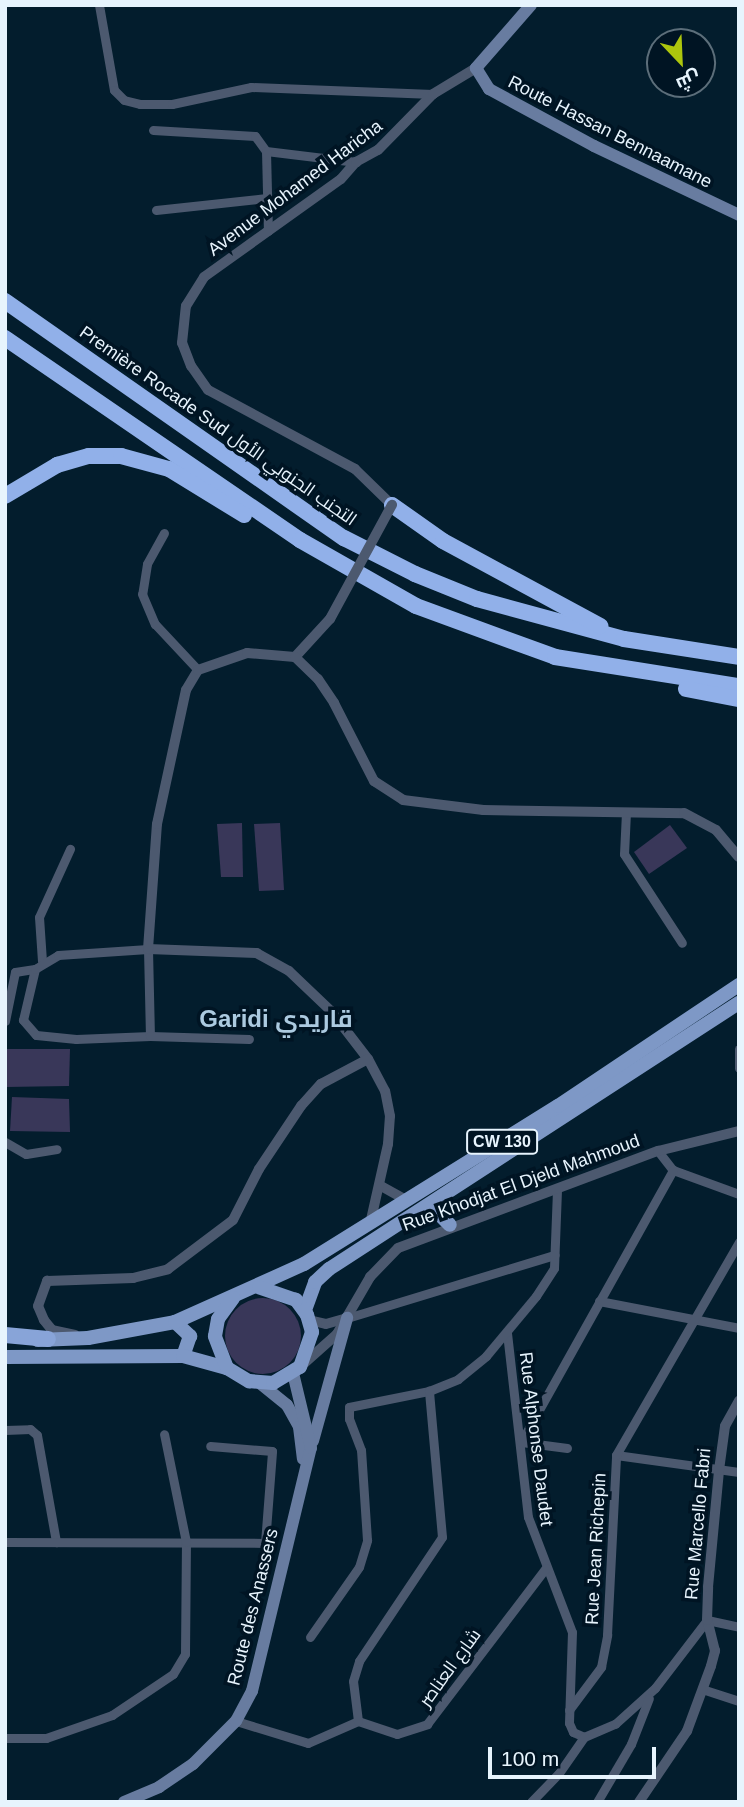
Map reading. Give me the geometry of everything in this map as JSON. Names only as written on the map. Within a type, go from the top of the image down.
[{"type":"highway","name":"Première Rocade Sud التجنب الجنوبي الأول","points":[[5,301],[344,538],[477,599],[624,639],[739,657]]},
{"type":"highway","points":[[5,338],[300,540],[416,606],[555,657],[739,699]]},
{"type":"highway","points":[[5,496],[39,473],[74,460],[138,458],[169,469],[264,527],[300,540]]},
{"type":"highway","points":[[392,505],[443,541],[624,639]]},
{"type":"highway","points":[[555,657],[739,686]]},
{"type":"highway","points":[[5,1335],[48,1339]]},
{"type":"main road","name":"Avenue Mohamed Haricha","points":[[476,68],[531,5]]},
{"type":"main road","name":"Route Hassan Bennaamane","points":[[476,68],[489,89],[505,100],[739,215]]},
{"type":"main road","name":"CW 130","points":[[257,1286],[369,1226],[739,985]]},
{"type":"main road","name":"CW 130","points":[[307,1315],[310,1291],[321,1275],[739,1003]]},
{"type":"main road","points":[[438,1199],[437,1213],[450,1225]]},
{"type":"main road","points":[[5,1341],[89,1338],[175,1322],[257,1286],[285,1292],[307,1315],[311,1345],[297,1370],[311,1448]]},
{"type":"main road","points":[[228,1368],[215,1336],[218,1319],[237,1294]]},
{"type":"main road","points":[[301,1485],[348,1318]]},
{"type":"main road","points":[[175,1322],[190,1336],[183,1356]]},
{"type":"main road","points":[[5,1357],[183,1356],[228,1368],[261,1384],[287,1405],[299,1427],[301,1485]]},
{"type":"main road","points":[[261,1384],[297,1370]]},
{"type":"main road","name":"Route des Anassers","points":[[124,1802],[159,1787],[192,1764],[236,1721],[252,1691],[301,1485]]},
{"type":"street","points":[[99,5],[114,89],[124,100],[140,104],[172,104],[251,87],[433,94]]},
{"type":"street","name":"Avenue Mohamed Haricha","points":[[392,505],[355,469],[208,390],[191,366],[183,344],[186,306],[204,277],[341,179],[356,162],[378,150],[433,94],[476,68]]},
{"type":"street","points":[[153,130],[256,136],[266,151],[268,232]]},
{"type":"street","points":[[266,151],[356,162]]},
{"type":"street","points":[[156,210],[266,198]]},
{"type":"street","points":[[295,657],[330,619],[392,505]]},
{"type":"street","points":[[164,533],[147,565],[142,594],[155,624],[198,670]]},
{"type":"street","points":[[150,1036],[148,949],[159,813],[186,690],[198,670],[247,653],[295,657],[318,679],[384,791],[423,805],[459,808],[684,813],[699,819],[739,857]]},
{"type":"street","points":[[626,812],[624,854],[682,943]]},
{"type":"street","points":[[42,961],[39,917],[70,849]]},
{"type":"street","points":[[248,1039],[150,1036],[76,1039],[36,1035],[23,1020],[35,969],[42,961],[58,955],[148,949],[257,953],[289,971],[331,1011],[368,1059],[385,1091],[390,1116],[381,1185],[369,1226]]},
{"type":"street","points":[[5,1021],[15,972],[35,969]]},
{"type":"street","points":[[739,1049],[739,1068]]},
{"type":"street","points":[[89,1338],[52,1330],[44,1320],[38,1306],[47,1281],[133,1278],[168,1269],[233,1220],[259,1168],[321,1084],[368,1059]]},
{"type":"street","name":"Rue Khodjat El Djeld Mahmoud","points":[[297,1370],[320,1353],[348,1318],[382,1261],[398,1248],[450,1225],[557,1191],[657,1151],[739,1131]]},
{"type":"street","points":[[5,1142],[26,1154],[57,1149]]},
{"type":"street","points":[[657,1151],[673,1170],[739,1194]]},
{"type":"street","points":[[566,1448],[521,1442],[673,1170]]},
{"type":"street","points":[[381,1185],[408,1201]]},
{"type":"street","points":[[310,1637],[359,1567],[367,1540],[361,1450],[349,1419],[349,1407],[429,1391],[458,1379],[507,1333],[548,1277],[555,1255],[557,1191]]},
{"type":"street","name":"Rue Jean Richepin","points":[[569,1711],[601,1667],[607,1635],[616,1455],[697,1322],[739,1242]]},
{"type":"street","points":[[307,1315],[326,1324],[555,1255]]},
{"type":"street","points":[[599,1301],[739,1328]]},
{"type":"street","name":"Rue Alphonse Daudet","points":[[507,1333],[528,1517],[572,1632],[569,1711]]},
{"type":"street","points":[[236,1721],[308,1743],[358,1721],[353,1681],[359,1661],[442,1537],[429,1391]]},
{"type":"street","name":"Rue Marcello Fabri","points":[[639,1802],[687,1731],[705,1690],[715,1651],[708,1620],[719,1470],[725,1426],[739,1401]]},
{"type":"street","points":[[5,1430],[30,1429],[37,1435],[56,1542]]},
{"type":"street","points":[[5,1738],[46,1738],[76,1730],[136,1701],[173,1674],[185,1654],[186,1542],[164,1434]]},
{"type":"street","points":[[5,1542],[186,1542],[255,1546],[268,1537],[272,1451],[210,1446]]},
{"type":"street","points":[[616,1455],[739,1472]]},
{"type":"street","name":"شارع العناصر","points":[[358,1721],[397,1734],[427,1724],[546,1568]]},
{"type":"street","points":[[597,1802],[631,1744],[640,1714],[655,1688],[708,1620],[739,1627]]},
{"type":"street","points":[[531,1802],[559,1773],[584,1737],[615,1724],[655,1688]]},
{"type":"street","points":[[705,1690],[739,1701]]},
{"type":"street","points":[[569,1711],[573,1732],[584,1737]]},
{"type":"shaded area","points":[[242,823],[243,877],[221,877],[217,824]]},
{"type":"shaded area","points":[[280,823],[284,890],[259,891],[254,824]]},
{"type":"shaded area","points":[[670,825],[687,848],[649,874],[634,852]]},
{"type":"shaded area","points":[[6,1049],[70,1049],[69,1086],[6,1087]]},
{"type":"shaded area","points":[[12,1097],[69,1099],[70,1132],[10,1131]]},
{"type":"shaded area","points":[[256,1298],[270,1298],[284,1304],[295,1315],[301,1336],[298,1351],[290,1363],[270,1374],[256,1374],[242,1368],[231,1357],[225,1343],[225,1329],[231,1315],[242,1304]]},
{"type":"district","name":"Garidi قاريدي","points":[[276,1019]]}]
